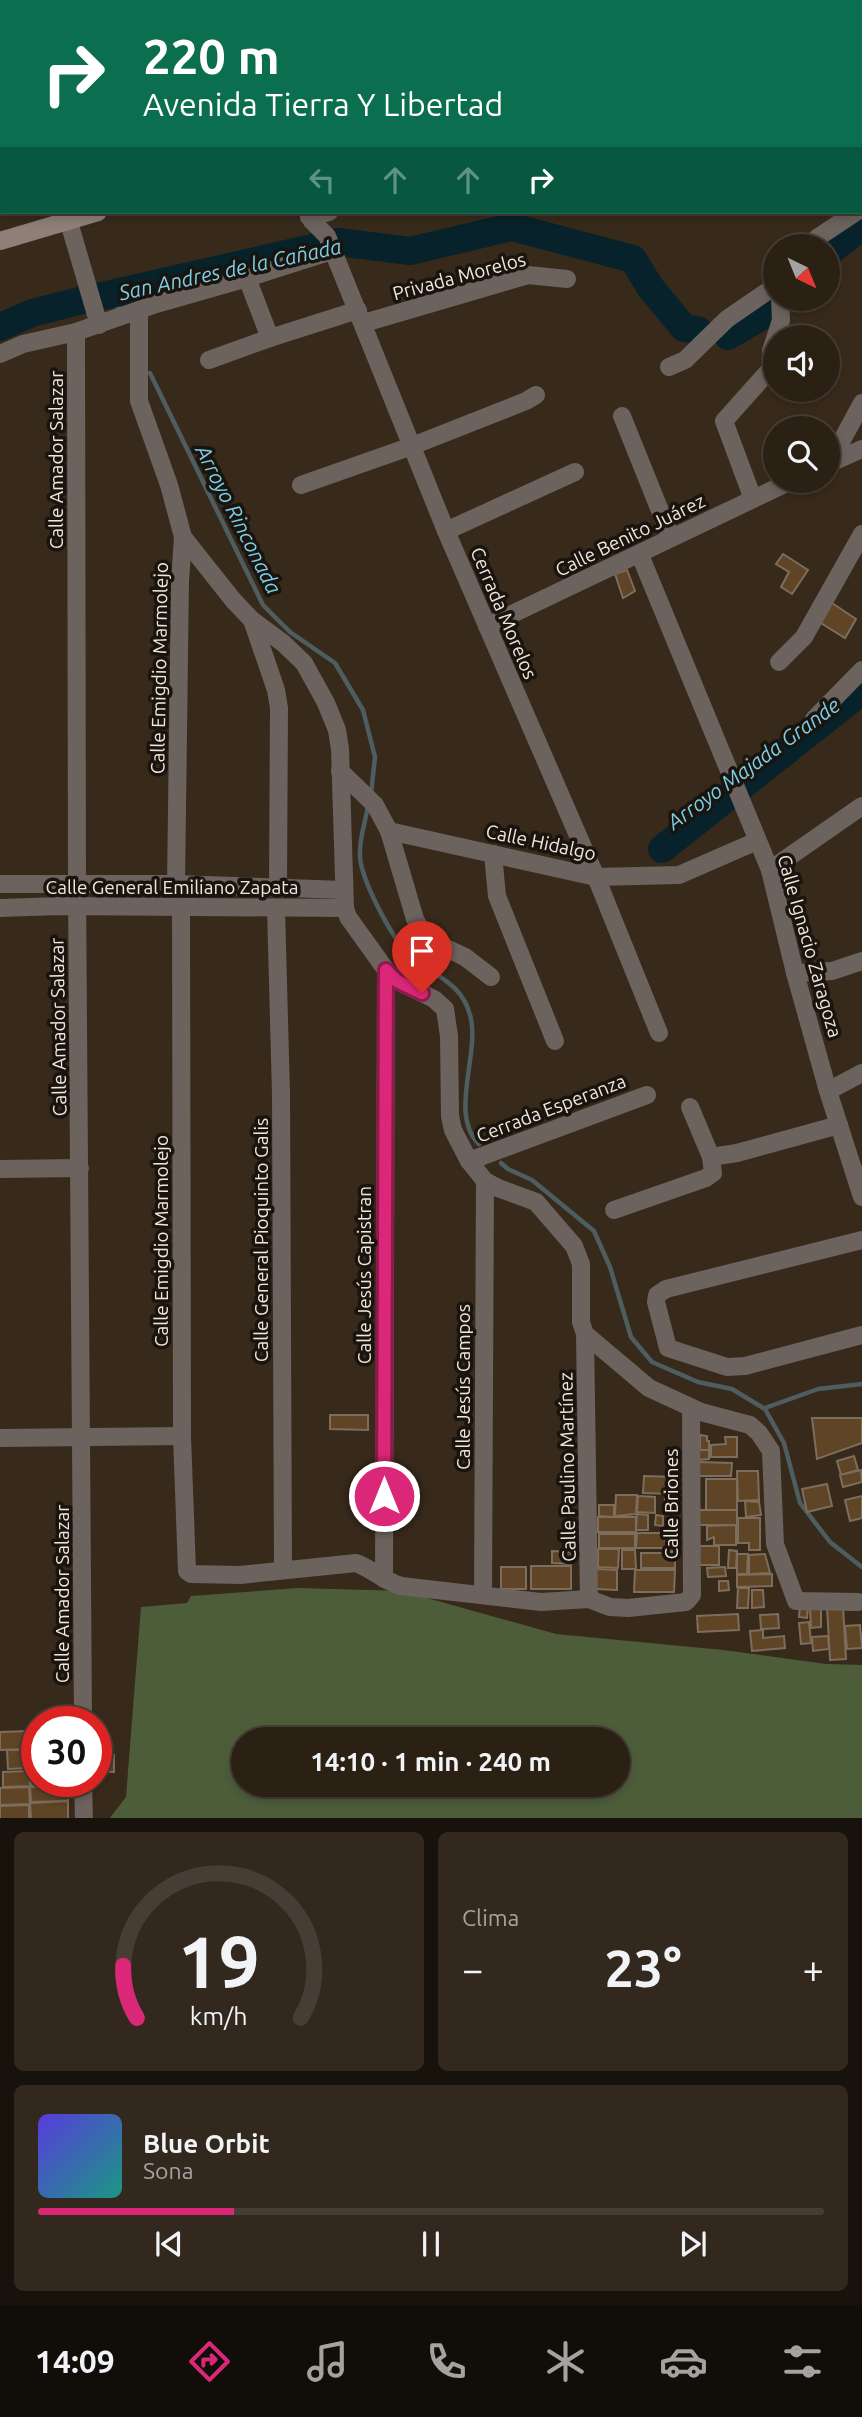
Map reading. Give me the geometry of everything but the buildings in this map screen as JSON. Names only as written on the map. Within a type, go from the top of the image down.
[{"type":"street","points":[[0,241],[67,217],[86,214]]},
{"type":"street","name":"Cerrada Morelos","points":[[309,214],[330,245],[361,317],[446,531],[596,877],[659,1033]]},
{"type":"street","points":[[823,234],[853,214]]},
{"type":"street","points":[[67,217],[99,325]]},
{"type":"street","points":[[0,354],[23,344],[76,332],[247,278],[330,245]]},
{"type":"street","name":"Privada Morelos","points":[[209,360],[270,338],[528,275],[567,279]]},
{"type":"street","points":[[247,278],[270,338]]},
{"type":"street","points":[[670,367],[685,360],[727,319],[763,294]]},
{"type":"street","points":[[139,310],[139,401],[174,499],[183,537],[233,600],[252,620],[283,643],[311,674],[327,703],[337,730],[340,749],[342,890],[345,908],[348,917],[386,970],[397,981],[435,999],[447,1014],[450,1123],[469,1161],[485,1181]]},
{"type":"street","name":"Calle Amador Salazar","points":[[76,332],[83,1706]]},
{"type":"street","points":[[753,499],[723,421],[763,377]]},
{"type":"street","points":[[301,485],[412,446],[536,395]]},
{"type":"street","points":[[840,444],[862,403]]},
{"type":"street","points":[[622,416],[671,538]]},
{"type":"street","points":[[840,459],[862,449]]},
{"type":"street","points":[[446,531],[575,472]]},
{"type":"street","name":"Calle Benito Juárez","points":[[487,626],[766,493]]},
{"type":"street","points":[[779,662],[804,637],[862,534]]},
{"type":"street","name":"Calle Emigdio Marmolejo","points":[[176,884],[180,581],[183,537]]},
{"type":"street","name":"Calle Ignacio Zaragoza","points":[[640,555],[769,870],[828,1091],[859,1175],[862,1197]]},
{"type":"street","points":[[252,620],[276,690],[279,708],[278,887]]},
{"type":"street","points":[[814,719],[862,670]]},
{"type":"street","points":[[340,771],[375,804],[389,831],[415,919],[422,932],[433,942],[466,957],[491,977]]},
{"type":"street","points":[[769,870],[862,806]]},
{"type":"street","name":"Calle Hidalgo","points":[[389,831],[596,877],[679,875],[757,841]]},
{"type":"street","points":[[493,854],[497,896],[555,1041]]},
{"type":"street","name":"Calle General Emiliano Zapata","points":[[0,884],[176,884],[342,890]]},
{"type":"street","name":"Calle General Emiliano Zapata","points":[[0,908],[345,908]]},
{"type":"street","name":"Calle Emigdio Marmolejo","points":[[181,908],[182,1436],[186,1570],[188,1573],[240,1575],[283,1570]]},
{"type":"street","name":"Calle General Pioquinto Galis","points":[[276,909],[281,1108],[283,1570]]},
{"type":"street","points":[[795,973],[832,971],[862,961]]},
{"type":"street","name":"Calle Jesús Capistran","points":[[384,1579],[386,970]]},
{"type":"street","points":[[828,1091],[862,1073]]},
{"type":"street","name":"Cerrada Esperanza","points":[[469,1161],[647,1095]]},
{"type":"street","points":[[614,1210],[706,1178],[714,1171],[712,1157],[690,1108]]},
{"type":"street","points":[[712,1157],[737,1153],[839,1125]]},
{"type":"street","points":[[0,1169],[80,1168]]},
{"type":"street","name":"Calle Paulino Martínez","points":[[485,1181],[536,1202],[574,1246],[581,1264],[581,1322],[585,1334],[589,1599]]},
{"type":"street","name":"Calle Jesús Campos","points":[[483,1594],[485,1181]]},
{"type":"street","points":[[862,1240],[666,1289],[657,1295],[656,1302],[668,1348],[727,1367],[745,1367],[862,1335]]},
{"type":"street","points":[[585,1334],[649,1388],[691,1408],[750,1425],[759,1433],[770,1449],[775,1544],[796,1601],[858,1602]]},
{"type":"street","name":"Calle Briones","points":[[589,1599],[610,1607],[628,1608],[686,1602],[690,1599],[691,1408]]},
{"type":"street","points":[[0,1438],[182,1436]]},
{"type":"street","points":[[283,1570],[356,1563],[401,1586],[541,1602],[589,1599]]},
{"type":"street","points":[[83,1797],[83,1818]]},
{"type":"green space","points":[[298,1588],[402,1591],[556,1634],[723,1650],[826,1664],[862,1665],[862,1818],[110,1818],[126,1797],[141,1607],[187,1603],[191,1596]]},
{"type":"waterway","name":"San Andres de la Cañada","points":[[840,243],[862,226]]},
{"type":"waterway","name":"San Andres de la Cañada","points":[[98,297],[338,242],[410,251],[512,227],[633,259],[650,287],[684,328],[698,330]]},
{"type":"waterway","name":"Arroyo Rinconada","points":[[111,294],[121,313]]},
{"type":"waterway","points":[[0,327],[32,313],[83,300]]},
{"type":"waterway","name":"San Andres de la Cañada","points":[[728,336],[765,312]]},
{"type":"waterway","name":"Arroyo Rinconada","points":[[150,373],[263,605],[290,632],[335,663],[363,710],[375,757],[371,794]]},
{"type":"waterway","name":"San Andres de la Cañada","points":[[662,849],[862,691]]},
{"type":"waterway","name":"Arroyo Majada Grande","points":[[741,791],[862,704]]},
{"type":"waterway","name":"Arroyo Majada Grande","points":[[662,849],[734,797]]},
{"type":"waterway","name":"Arroyo Rinconada","points":[[368,806],[360,857],[374,898],[401,946],[452,986],[466,1003],[470,1015],[472,1047],[465,1100],[466,1117],[470,1132],[479,1144]]},
{"type":"waterway","name":"Arroyo Rinconada","points":[[501,1163],[532,1180],[594,1231],[610,1267],[631,1337],[652,1362],[698,1382],[732,1389],[765,1409],[784,1443],[800,1503],[830,1542],[862,1567]]},
{"type":"waterway","name":"Arroyo Rinconada","points":[[765,1408],[818,1389],[862,1384]]},
{"type":"route","points":[[384,1496],[386,970],[397,981],[422,993]]}]
